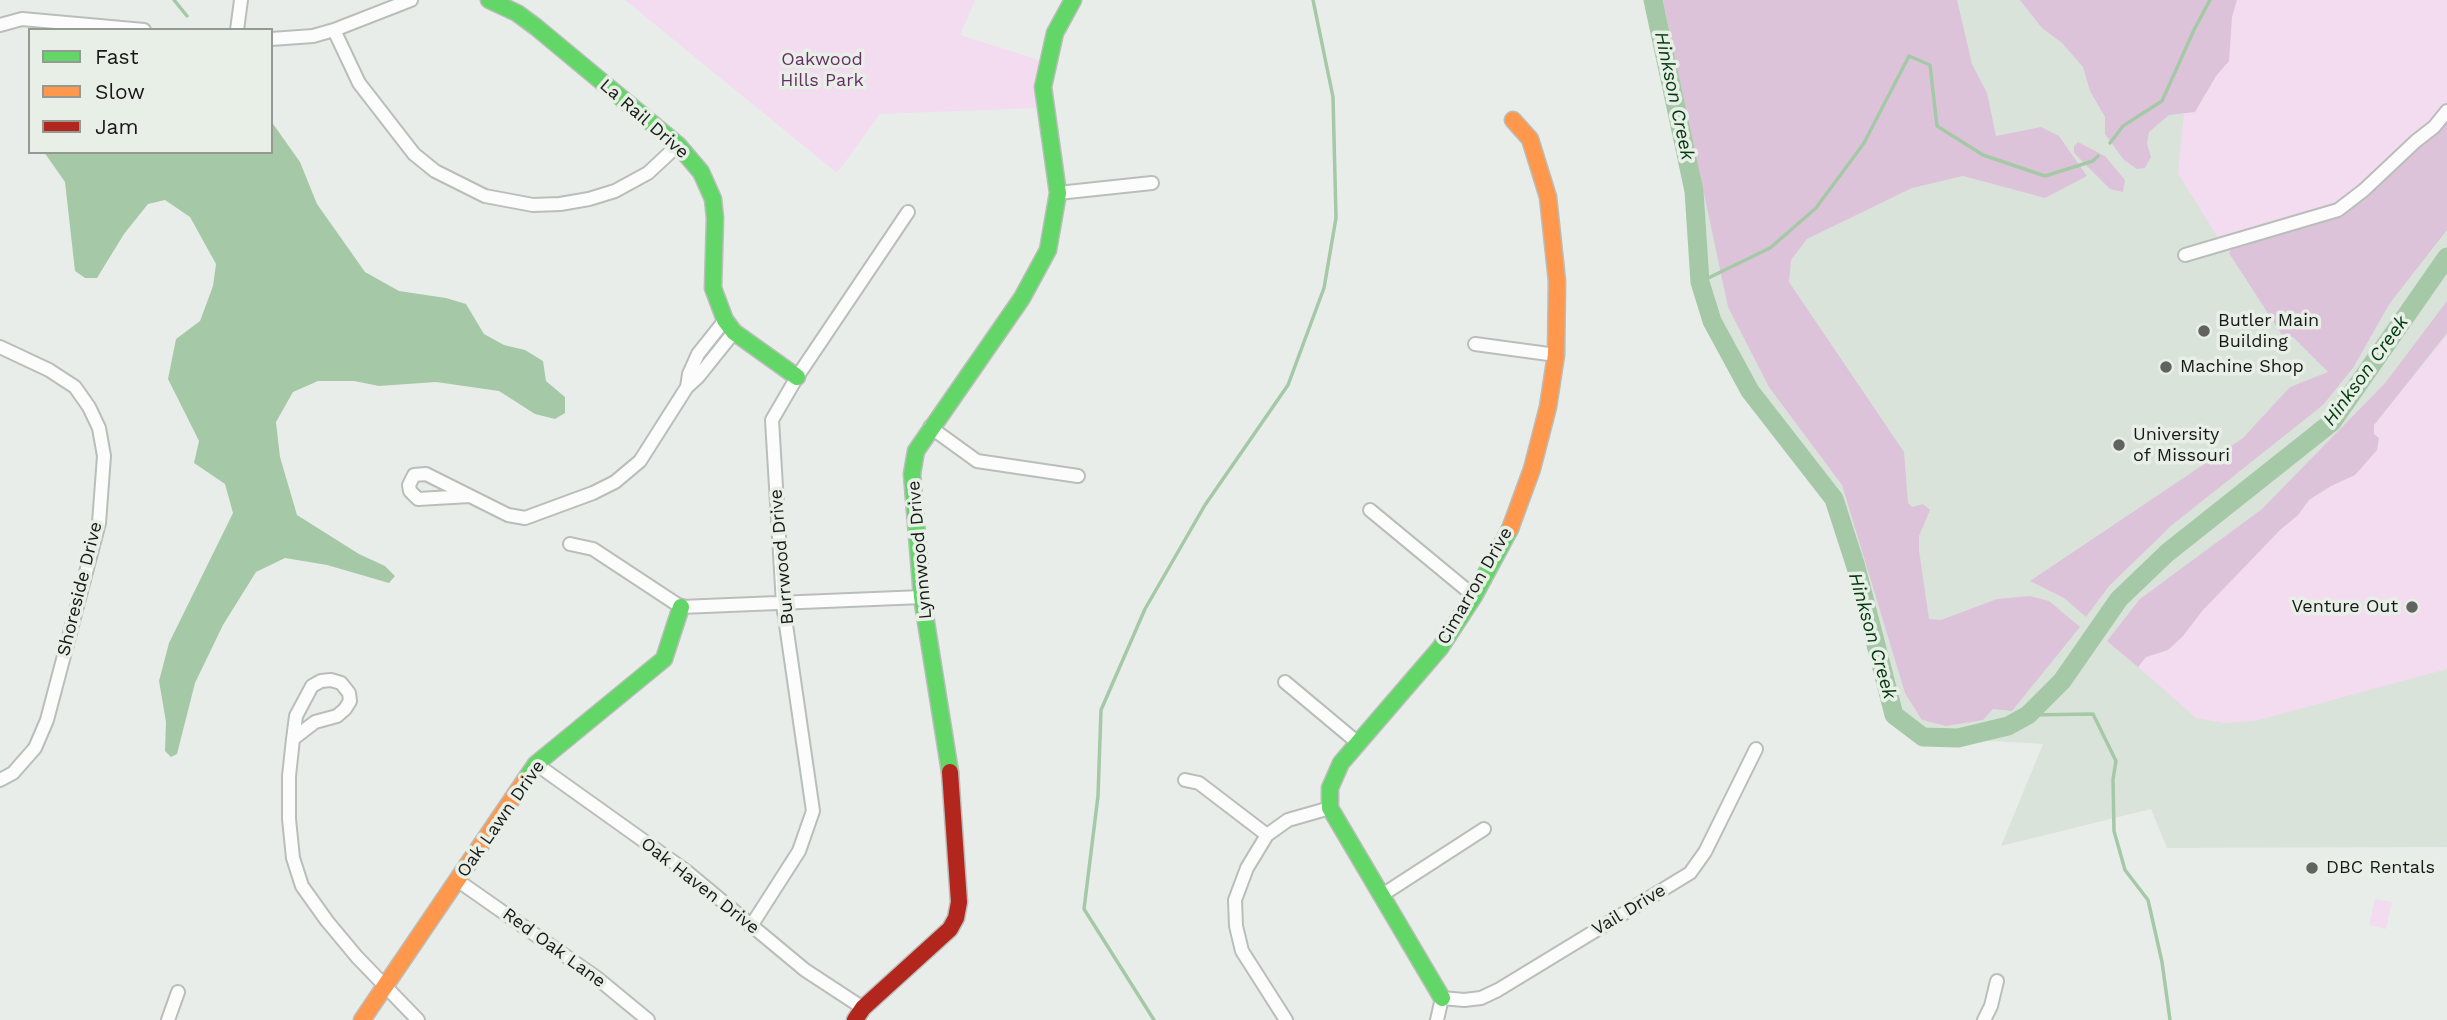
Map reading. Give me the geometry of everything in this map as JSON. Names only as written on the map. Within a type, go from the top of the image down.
[{"type":"street","points":[[237,28],[241,0]]},
{"type":"street","points":[[273,38],[313,36],[411,0]]},
{"type":"street","name":"La Rail Drive","points":[[489,0],[517,13],[536,27],[678,145],[701,172],[713,198],[713,288],[730,326]]},
{"type":"street","name":"Lynnwood Drive","points":[[859,1014],[950,929],[956,918],[959,902],[952,787],[922,597],[912,474],[916,451],[1027,288],[1048,250],[1058,193],[1044,88],[1055,33],[1073,0]]},
{"type":"street","points":[[0,25],[22,19],[122,28]]},
{"type":"street","points":[[334,30],[359,83],[414,153],[435,171],[485,196],[533,205],[589,199],[615,191],[648,173],[678,145]]},
{"type":"street","points":[[2185,254],[2338,210],[2434,127],[2447,111]]},
{"type":"street","name":"Cimarron Drive","points":[[1330,808],[1330,788],[1342,763],[1440,648],[1474,596],[1507,535],[1532,469],[1548,407],[1556,355],[1557,281],[1548,197],[1530,139],[1513,120]]},
{"type":"street","points":[[1058,193],[1152,183]]},
{"type":"street","name":"Burrwood Drive","points":[[751,926],[799,851],[813,811],[783,604],[772,420],[797,377],[908,212]]},
{"type":"street","points":[[470,496],[508,515],[526,518],[593,494],[627,474],[640,461],[687,387],[689,374],[698,354],[730,326],[797,377]]},
{"type":"street","points":[[1475,344],[1556,355]]},
{"type":"street","name":"Shoreside Drive","points":[[0,346],[49,370],[75,387],[99,428],[104,456],[99,523],[47,720],[35,748],[13,773],[0,780]]},
{"type":"street","points":[[930,428],[978,461],[1079,476]]},
{"type":"street","points":[[1370,510],[1474,596]]},
{"type":"street","points":[[570,544],[593,549],[681,607],[922,597]]},
{"type":"street","name":"Oak Lawn Drive","points":[[362,1020],[536,764],[664,659],[681,607]]},
{"type":"street","points":[[293,739],[315,722],[337,716],[345,709],[350,701],[349,693],[341,683],[321,681],[312,686],[296,716],[293,739],[289,776],[293,858],[302,886],[327,921],[357,957],[418,1020]]},
{"type":"street","points":[[1285,682],[1358,743]]},
{"type":"street","name":"Vail Drive","points":[[1442,998],[1481,998],[1498,990],[1690,873],[1705,852],[1756,749]]},
{"type":"street","name":"Oak Haven Drive","points":[[536,764],[686,872],[859,1014]]},
{"type":"street","points":[[1185,780],[1199,783],[1267,835]]},
{"type":"street","points":[[1286,1020],[1242,951],[1236,926],[1235,900],[1247,868],[1267,835],[1288,820],[1330,808],[1442,998],[1437,1020]]},
{"type":"street","points":[[1382,895],[1484,829]]},
{"type":"street","name":"Red Oak Lane","points":[[457,880],[597,978],[648,1020]]},
{"type":"street","points":[[1984,1020],[1991,1006],[1997,981]]},
{"type":"street","points":[[168,1020],[178,992]]},
{"type":"shaded area","name":"University of Missouri","points":[[1653,0],[2447,0],[2447,847],[2167,848],[2151,809],[2001,846],[2043,744],[1923,737],[1894,715],[1856,567],[1834,499],[1750,391],[1712,321],[1700,282],[1694,191]]},
{"type":"shaded area","points":[[1663,0],[1957,0],[1972,64],[1987,93],[1996,136],[2041,127],[2059,136],[2087,176],[2045,198],[1963,176],[1912,188],[1807,239],[1791,260],[1789,282],[1904,452],[1908,503],[1912,507],[1923,504],[1930,510],[1919,536],[1929,619],[1941,620],[1997,599],[2030,596],[2049,601],[2080,627],[2012,711],[1993,709],[1983,720],[1946,726],[1922,720],[1905,693],[1842,485],[1769,387],[1728,307]]},
{"type":"shaded area","points":[[2020,0],[2237,0],[2232,17],[2229,61],[2216,76],[2195,112],[2169,115],[2149,132],[2147,144],[2151,157],[2145,168],[2137,169],[2124,160],[2105,134],[2105,117],[2090,91],[2083,67],[2062,43],[2042,28]]},
{"type":"shaded area","points":[[2447,117],[2447,230],[2390,303],[2353,368],[2323,405],[2172,525],[2109,586],[2086,617],[2064,598],[2030,581],[2243,438],[2290,387],[2328,372],[2293,337],[2282,335],[2229,253],[2236,242],[2346,211]]},
{"type":"shaded area","points":[[273,124],[300,162],[317,204],[365,272],[399,291],[466,304],[484,334],[504,345],[525,350],[543,361],[546,381],[565,397],[565,413],[555,419],[535,414],[499,391],[436,382],[379,386],[354,381],[318,381],[293,392],[276,422],[280,457],[297,515],[359,554],[385,566],[395,576],[389,583],[327,565],[285,558],[256,572],[223,625],[195,683],[177,754],[171,757],[165,751],[166,722],[159,681],[169,643],[233,513],[225,484],[194,463],[199,441],[168,379],[176,339],[200,321],[213,286],[216,264],[190,217],[165,200],[148,204],[124,234],[97,278],[85,278],[75,271],[65,182],[45,154],[273,154]]},
{"type":"shaded area","points":[[2078,142],[2105,156],[2125,180],[2123,192],[2110,189],[2074,153],[2074,146]]},
{"type":"shaded area","points":[[2447,301],[2447,333],[2374,425],[2374,434],[2379,438],[2377,450],[2355,475],[2309,500],[2298,515],[2280,530],[2202,611],[2183,636],[2168,650],[2146,657],[2138,667],[2107,641],[2140,599],[2262,509],[2386,382]]},
{"type":"green space","name":"Oakwood Hills Park","points":[[625,0],[975,0],[960,35],[1039,60],[1036,108],[880,114],[837,173]]},
{"type":"green space","points":[[2206,0],[2447,0],[2447,147],[2287,271],[2223,246],[2178,173],[2188,74]]},
{"type":"green space","points":[[2447,335],[2447,669],[2255,721],[2223,723],[2196,718],[2138,667],[2146,657],[2168,650],[2183,636],[2202,611],[2280,530],[2298,515],[2309,500],[2355,475],[2374,434],[2374,425]]},
{"type":"green space","points":[[2375,899],[2392,902],[2386,929],[2369,925]]},
{"type":"waterway","points":[[174,0],[187,16]]},
{"type":"waterway","points":[[1154,1020],[1084,909],[1098,796],[1101,710],[1145,609],[1205,505],[1288,385],[1324,288],[1336,218],[1333,97],[1313,0]]},
{"type":"waterway","name":"Hinkson Creek","points":[[1653,0],[1694,191],[1700,282],[1712,321],[1750,391],[1834,499],[1856,567],[1894,715],[1923,737],[1958,738],[2008,726],[2028,715],[2062,681],[2119,599],[2167,553],[2332,422],[2447,257]]},
{"type":"waterway","points":[[2110,143],[2123,126],[2162,101],[2210,0]]},
{"type":"waterway","points":[[1700,282],[1770,248],[1816,208],[1864,143],[1909,56],[1930,65],[1937,126],[1983,155],[2045,176],[2093,161],[2098,156]]},
{"type":"waterway","points":[[2028,715],[2093,714],[2116,761],[2113,779],[2114,831],[2125,870],[2148,900],[2162,962],[2170,1020]]},
{"type":"traffic: fast","points":[[489,0],[517,13],[536,27],[678,145],[701,172],[713,199],[713,288],[725,320],[734,332],[797,377]]},
{"type":"traffic: fast","points":[[950,772],[922,597],[912,474],[916,451],[1022,298],[1048,250],[1058,193],[1043,87],[1055,33],[1073,0]]},
{"type":"traffic: fast","points":[[1442,998],[1330,808],[1330,788],[1341,763],[1440,648],[1474,596],[1510,529]]},
{"type":"traffic: fast","points":[[525,780],[536,764],[664,659],[681,607]]},
{"type":"traffic: slow","points":[[1510,529],[1532,469],[1548,407],[1556,355],[1557,281],[1548,197],[1530,139],[1513,120]]},
{"type":"traffic: slow","points":[[362,1020],[525,780]]},
{"type":"traffic: jam","points":[[855,1020],[863,1008],[950,929],[956,918],[959,902],[950,772]]},
{"type":"place","name":"Butler Main Building","points":[[2204,331]]},
{"type":"place","name":"Machine Shop","points":[[2166,367]]},
{"type":"place","name":"University of Missouri","points":[[2119,445]]},
{"type":"place","name":"Venture Out","points":[[2412,607]]},
{"type":"place","name":"DBC Rentals","points":[[2312,868]]}]
